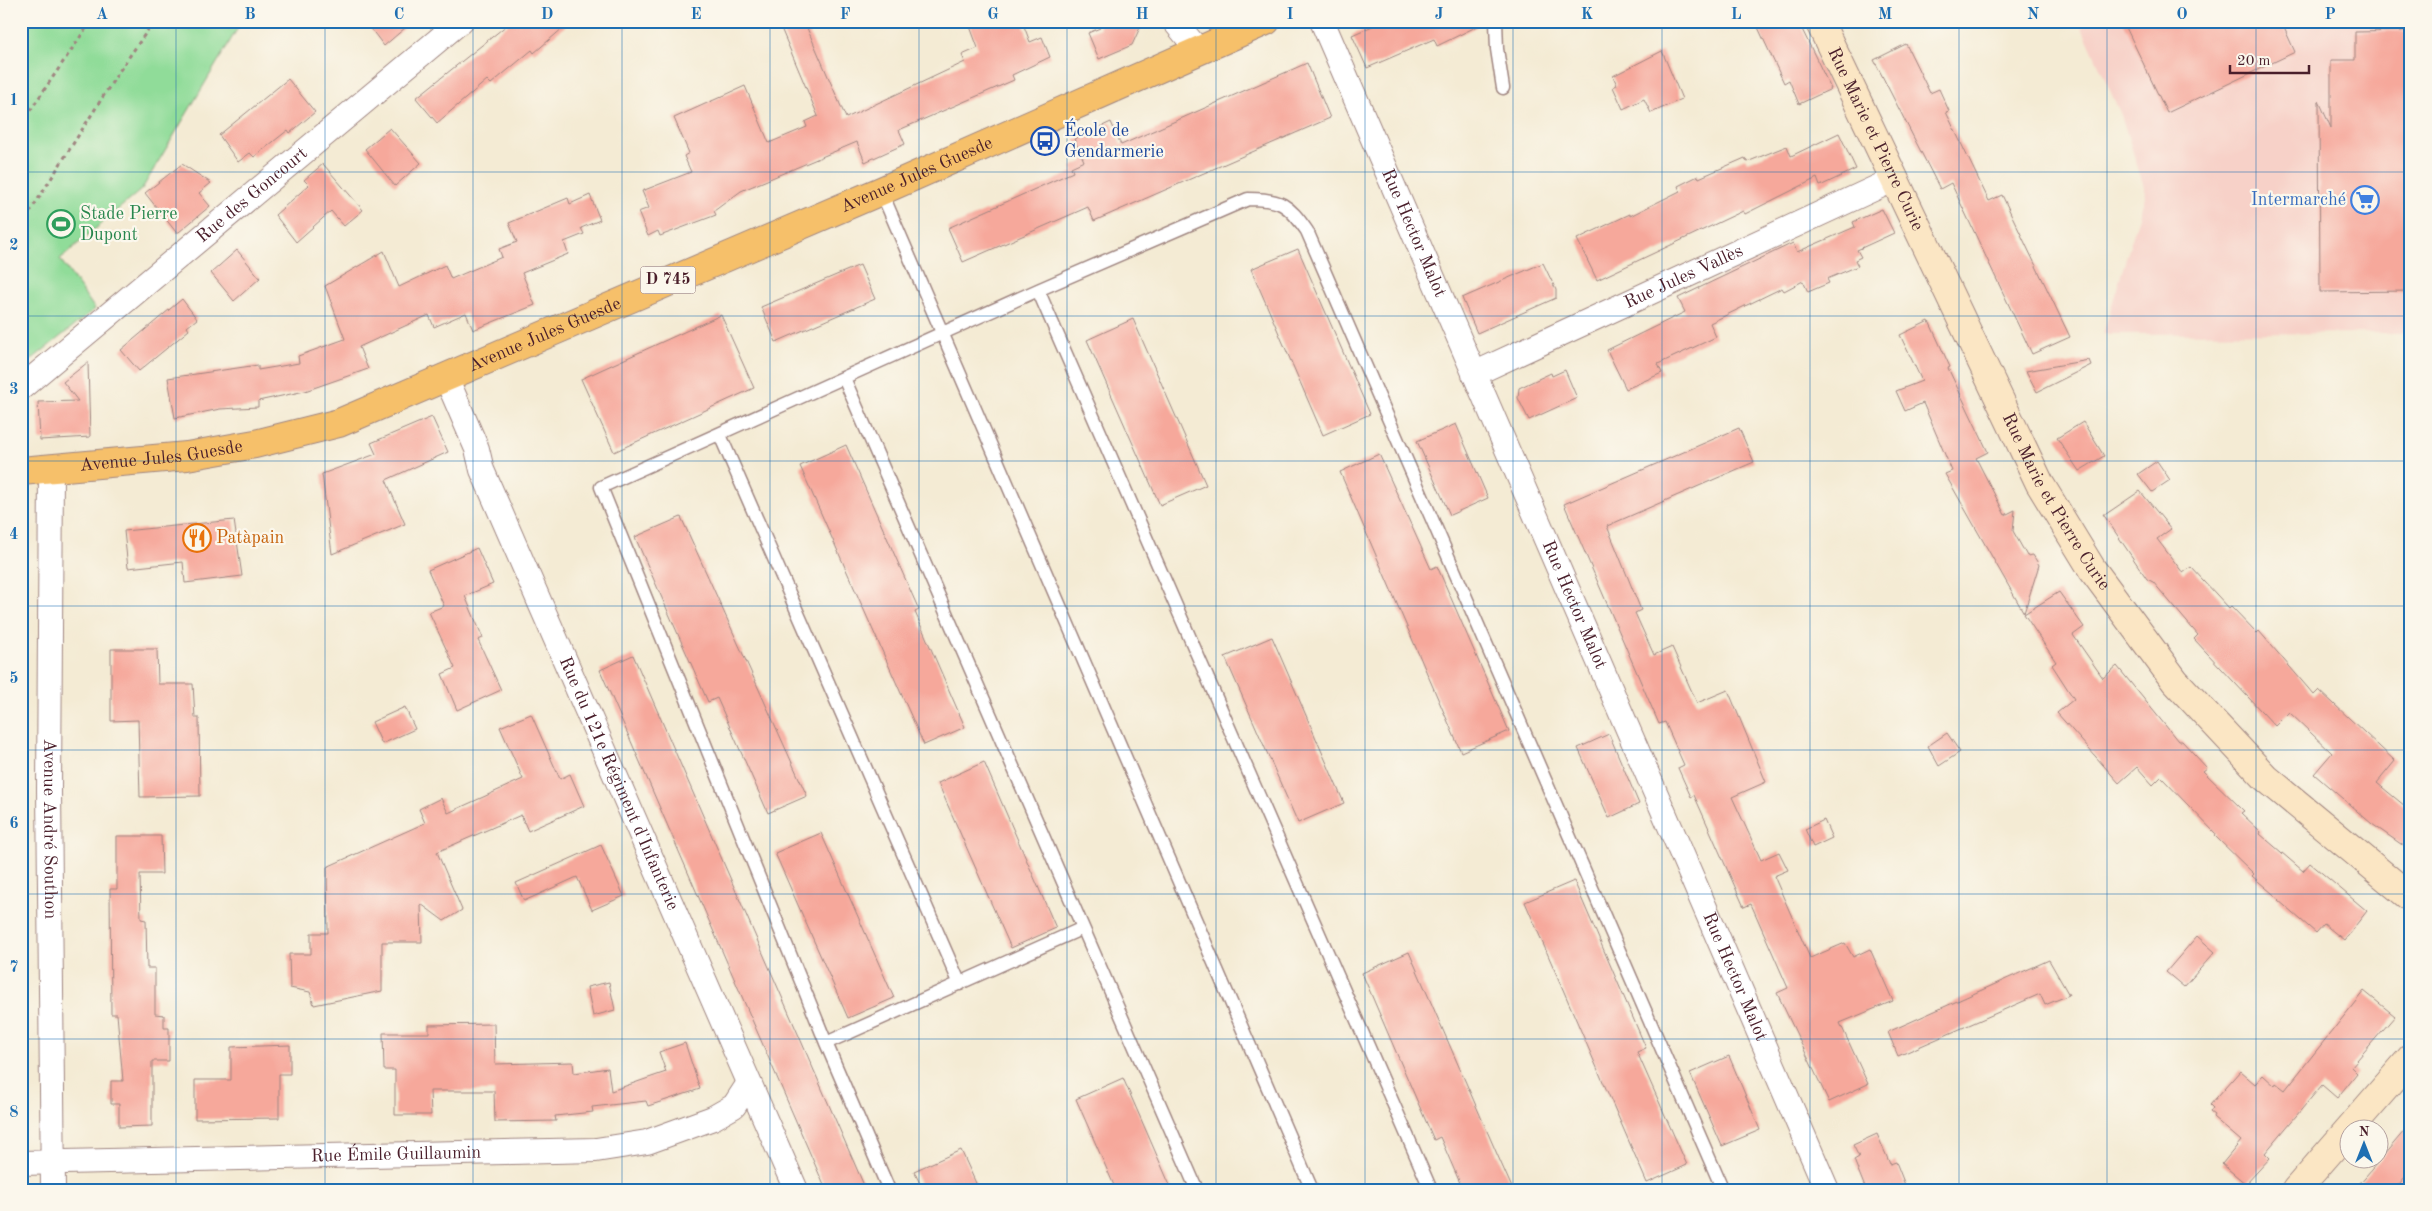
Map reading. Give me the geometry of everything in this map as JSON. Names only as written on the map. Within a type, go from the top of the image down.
[{"type":"main road","name":"Avenue Jules Guesde","points":[[21,471],[187,456],[255,444],[339,422],[663,282],[881,191],[1266,21]]},
{"type":"street","name":"Rue des Goncourt","points":[[21,388],[461,21]]},
{"type":"street","points":[[1174,21],[1199,51]]},
{"type":"street","name":"Rue Hector Malot","points":[[1322,21],[1827,1190]]},
{"type":"street","name":"Rue Marie et Pierre Curie","points":[[1819,21],[2040,484],[2092,569],[2175,681],[2266,778],[2411,898]]},
{"type":"street","name":"Rue Jules Vallès","points":[[1474,374],[1894,179]]},
{"type":"street","name":"Rue du 121e Régiment d'Infanterie","points":[[446,377],[476,449],[482,470],[796,1190]]},
{"type":"street","name":"Avenue André Southon","points":[[51,469],[49,790],[53,1190]]},
{"type":"street","points":[[2296,1190],[2411,1058]]},
{"type":"street","name":"Rue Émile Guillaumin","points":[[21,1163],[596,1150],[647,1142],[713,1118],[734,1106],[750,1083]]},
{"type":"lane","points":[[1496,21],[1497,50],[1503,88]]},
{"type":"lane","points":[[881,191],[941,334],[1312,1190]]},
{"type":"lane","points":[[889,1190],[826,1043],[601,487],[1038,290],[1248,199],[1272,199],[1294,211],[1308,231],[1723,1190]]},
{"type":"lane","points":[[1038,290],[1431,1190]]},
{"type":"lane","points":[[844,378],[1196,1190]]},
{"type":"lane","points":[[720,435],[960,984]]},
{"type":"lane","points":[[826,1043],[1083,928]]},
{"type":"path","points":[[21,124],[91,21]]},
{"type":"path","points":[[21,226],[113,81],[154,21]]},
{"type":"shaded area","points":[[2079,21],[2411,21],[2411,333],[2103,334],[2146,193],[2121,115]]},
{"type":"green space","name":"Stade Pierre Dupont","points":[[21,21],[242,21],[142,189],[60,259],[95,309],[21,368]]},
{"type":"building","points":[[365,21],[413,21],[384,46]]},
{"type":"building","points":[[512,21],[571,21],[534,53],[532,50],[491,84],[487,80],[437,123],[416,98]]},
{"type":"building","points":[[778,21],[804,21],[846,118],[965,62],[962,55],[978,48],[968,21],[1022,21],[1030,42],[1042,37],[1050,57],[1012,75],[1014,80],[899,130],[905,144],[865,162],[857,142],[741,191],[714,211],[716,215],[660,236],[658,231],[648,236],[638,212],[649,208],[642,191],[691,172],[684,156],[689,153],[674,118],[745,86],[769,143],[807,127],[805,122],[818,116]]},
{"type":"building","points":[[1097,21],[1143,21],[1132,45],[1099,59],[1088,33],[1100,28]]},
{"type":"building","points":[[1384,21],[1488,21],[1437,46],[1434,39],[1367,68],[1352,35]]},
{"type":"building","points":[[1755,21],[1798,21],[1831,89],[1799,104],[1789,80],[1784,83]]},
{"type":"building","points":[[2123,21],[2281,21],[2295,52],[2167,113]]},
{"type":"building","name":"Intermarché","points":[[2411,31],[2411,291],[2320,292],[2319,101],[2331,128],[2331,60],[2355,60],[2355,32]]},
{"type":"building","points":[[1906,44],[1930,93],[1939,89],[1949,111],[1946,112],[1989,201],[2002,195],[2070,337],[2032,354],[1951,183],[1940,189],[1874,60]]},
{"type":"building","points":[[1662,51],[1682,99],[1651,113],[1644,99],[1623,109],[1613,87],[1617,85],[1613,76]]},
{"type":"building","points":[[1307,63],[1330,118],[1094,221],[1088,207],[963,262],[948,228],[1073,172],[1071,167],[1084,161],[1074,139],[1111,122],[1121,145]]},
{"type":"building","points":[[288,79],[315,112],[290,133],[288,130],[254,157],[250,153],[238,162],[219,135]]},
{"type":"building","points":[[390,128],[421,163],[395,186],[365,149]]},
{"type":"building","points":[[1839,133],[1856,169],[1820,186],[1817,178],[1745,214],[1743,211],[1597,280],[1577,239],[1630,214],[1630,216],[1680,191],[1678,186],[1698,176],[1699,178],[1745,158],[1747,162],[1787,146],[1791,156]]},
{"type":"building","points":[[182,164],[211,183],[199,193],[210,206],[179,232],[176,232],[145,193]]},
{"type":"building","points":[[323,164],[363,210],[344,226],[331,211],[296,242],[275,215],[309,185],[304,180]]},
{"type":"building","points":[[590,195],[600,220],[581,228],[584,234],[564,242],[568,254],[522,273],[535,305],[473,330],[466,313],[434,327],[429,315],[359,347],[368,369],[305,391],[258,401],[258,407],[220,409],[175,418],[168,378],[258,365],[258,370],[299,363],[298,356],[345,339],[325,286],[384,251],[399,287],[445,265],[451,279],[502,257],[499,249],[517,242],[509,223],[568,198],[570,204]]},
{"type":"building","points":[[1882,209],[1894,233],[1857,250],[1861,257],[1855,260],[1858,266],[1827,279],[1829,283],[1808,292],[1803,281],[1784,291],[1782,288],[1710,323],[1716,337],[1658,364],[1662,373],[1626,389],[1607,350],[1685,312],[1678,298],[1793,243],[1797,252],[1855,227],[1853,222]]},
{"type":"building","points":[[1298,249],[1370,414],[1323,435],[1251,269]]},
{"type":"building","points":[[237,250],[260,278],[234,301],[211,273]]},
{"type":"building","points":[[1543,263],[1556,290],[1556,298],[1477,333],[1462,298]]},
{"type":"building","points":[[860,265],[875,299],[776,342],[761,307]]},
{"type":"building","points":[[182,299],[197,319],[187,327],[189,330],[139,371],[121,350]]},
{"type":"building","points":[[721,315],[754,388],[614,452],[581,379]]},
{"type":"building","points":[[1133,319],[1206,485],[1160,505],[1087,340]]},
{"type":"building","points":[[1929,321],[1950,367],[1948,368],[1988,452],[1976,458],[2005,515],[2015,510],[2013,531],[2027,556],[2033,555],[2039,565],[2024,613],[1945,474],[1952,471],[1923,403],[1905,411],[1896,391],[1922,381],[1900,335]]},
{"type":"building","points":[[2089,360],[2091,365],[2037,392],[2026,371]]},
{"type":"building","points":[[88,362],[90,437],[40,440],[38,402],[78,401],[63,382]]},
{"type":"building","points":[[1565,370],[1577,398],[1529,420],[1518,398],[1519,388],[1551,373],[1552,376]]},
{"type":"building","points":[[432,417],[448,452],[386,480],[405,524],[332,554],[322,474],[376,454],[371,443]]},
{"type":"building","points":[[2083,422],[2104,456],[2079,471],[2057,438]]},
{"type":"building","points":[[1456,424],[1488,498],[1450,515],[1417,441]]},
{"type":"building","points":[[1739,428],[1754,462],[1607,526],[1641,610],[1635,613],[1654,655],[1672,647],[1697,703],[1728,690],[1766,782],[1732,797],[1761,860],[1779,852],[1788,870],[1774,876],[1810,958],[1845,943],[1853,957],[1870,949],[1893,1001],[1840,1023],[1868,1084],[1829,1102],[1777,993],[1788,988],[1751,904],[1744,907],[1694,795],[1691,797],[1678,768],[1684,765],[1665,722],[1659,724],[1564,504]]},
{"type":"building","points":[[846,445],[919,610],[915,612],[965,727],[924,745],[800,466]]},
{"type":"building","points":[[1379,454],[1431,569],[1437,566],[1509,731],[1461,752],[1340,472]]},
{"type":"building","points":[[2157,461],[2170,480],[2152,492],[2138,474]]},
{"type":"building","points":[[2140,491],[2171,529],[2157,539],[2183,573],[2191,567],[2229,608],[2231,606],[2257,633],[2259,631],[2314,695],[2319,690],[2395,761],[2377,783],[2411,811],[2411,851],[2372,824],[2314,774],[2332,753],[2289,712],[2275,726],[2194,639],[2198,635],[2153,582],[2147,579],[2103,514],[2106,514]]},
{"type":"building","points":[[681,517],[807,796],[768,813],[717,698],[708,702],[635,537]]},
{"type":"building","points":[[234,520],[242,576],[185,583],[183,562],[128,568],[124,531]]},
{"type":"building","points":[[477,548],[493,584],[465,596],[483,638],[478,640],[501,690],[457,710],[442,674],[455,668],[429,612],[444,606],[428,570]]},
{"type":"building","points":[[2059,592],[2084,627],[2073,635],[2103,678],[2117,666],[2178,741],[2182,741],[2207,768],[2203,771],[2244,811],[2241,813],[2261,832],[2260,834],[2303,871],[2310,863],[2367,911],[2344,940],[2324,924],[2316,933],[2278,900],[2252,876],[2254,874],[2215,836],[2216,834],[2161,777],[2153,785],[2137,767],[2119,783],[2057,713],[2074,699],[2052,665],[2056,662],[2024,614]]},
{"type":"building","points":[[1272,637],[1344,803],[1298,823],[1225,657]]},
{"type":"building","points":[[111,649],[157,649],[158,684],[193,684],[195,718],[199,718],[200,796],[140,797],[138,720],[111,721]]},
{"type":"building","points":[[633,655],[866,1190],[826,1190],[600,670]]},
{"type":"building","points":[[405,707],[415,729],[382,744],[372,722]]},
{"type":"building","points":[[531,714],[560,779],[570,774],[584,806],[528,831],[521,815],[437,852],[462,910],[444,921],[421,904],[422,942],[382,942],[382,991],[314,1005],[310,992],[290,988],[289,954],[311,954],[311,933],[328,933],[327,867],[425,823],[419,809],[441,798],[448,813],[523,779],[500,727]]},
{"type":"building","points":[[1947,733],[1960,752],[1939,766],[1928,746]]},
{"type":"building","points":[[1609,734],[1639,804],[1609,818],[1578,748]]},
{"type":"building","points":[[984,762],[1056,928],[1011,948],[938,783]]},
{"type":"building","points":[[1824,820],[1832,838],[1813,847],[1805,829]]},
{"type":"building","points":[[821,833],[894,998],[848,1018],[775,853]]},
{"type":"building","points":[[117,836],[161,836],[162,874],[140,874],[141,919],[146,920],[147,968],[155,968],[155,1014],[164,1015],[164,1028],[169,1028],[169,1061],[152,1061],[152,1126],[119,1127],[119,1104],[111,1104],[111,1081],[123,1081],[117,1014],[111,1014],[110,889],[117,889]]},
{"type":"building","points":[[601,845],[624,896],[592,910],[577,877],[524,901],[516,883]]},
{"type":"building","points":[[1574,881],[1646,1048],[1637,1052],[1687,1165],[1647,1183],[1525,902]]},
{"type":"building","points":[[2197,936],[2215,952],[2184,987],[2166,972]]},
{"type":"building","points":[[1409,952],[1513,1190],[1463,1190],[1440,1137],[1434,1140],[1362,973]]},
{"type":"building","points":[[2049,960],[2069,995],[2045,1005],[2040,994],[1898,1056],[1888,1032]]},
{"type":"building","points":[[609,982],[615,1010],[593,1016],[587,987]]},
{"type":"building","points":[[2364,991],[2395,1016],[2351,1067],[2357,1073],[2337,1098],[2322,1085],[2265,1153],[2270,1158],[2246,1184],[2222,1164],[2241,1141],[2213,1117],[2214,1115],[2210,1112],[2213,1108],[2210,1105],[2240,1071],[2255,1084],[2263,1075],[2275,1086],[2276,1083],[2285,1090]]},
{"type":"building","points":[[494,1024],[495,1064],[573,1062],[574,1073],[608,1068],[611,1091],[666,1072],[659,1052],[685,1043],[700,1089],[648,1106],[646,1101],[592,1107],[593,1112],[555,1116],[556,1121],[495,1122],[494,1091],[430,1091],[431,1115],[395,1115],[395,1070],[384,1070],[383,1033],[429,1033],[429,1025]]},
{"type":"building","points":[[290,1045],[290,1074],[279,1074],[279,1118],[195,1119],[195,1080],[231,1080],[231,1047]]},
{"type":"building","points":[[1729,1056],[1760,1130],[1722,1146],[1690,1073]]},
{"type":"building","points":[[1123,1078],[1172,1190],[1116,1190],[1076,1099]]},
{"type":"building","points":[[2411,1123],[2411,1170],[2394,1190],[2354,1190],[2373,1168],[2390,1168],[2390,1148]]},
{"type":"building","points":[[1877,1134],[1890,1164],[1896,1162],[1907,1190],[1866,1190],[1854,1160],[1859,1157],[1853,1145]]},
{"type":"building","points":[[961,1150],[979,1190],[923,1190],[914,1171]]},
{"type":"place","name":"École de Gendarmerie","points":[[1045,141]]},
{"type":"place","name":"Intermarché","points":[[2365,200]]},
{"type":"place","name":"Stade Pierre Dupont","points":[[61,224]]},
{"type":"place","name":"Patàpain","points":[[197,538]]}]
